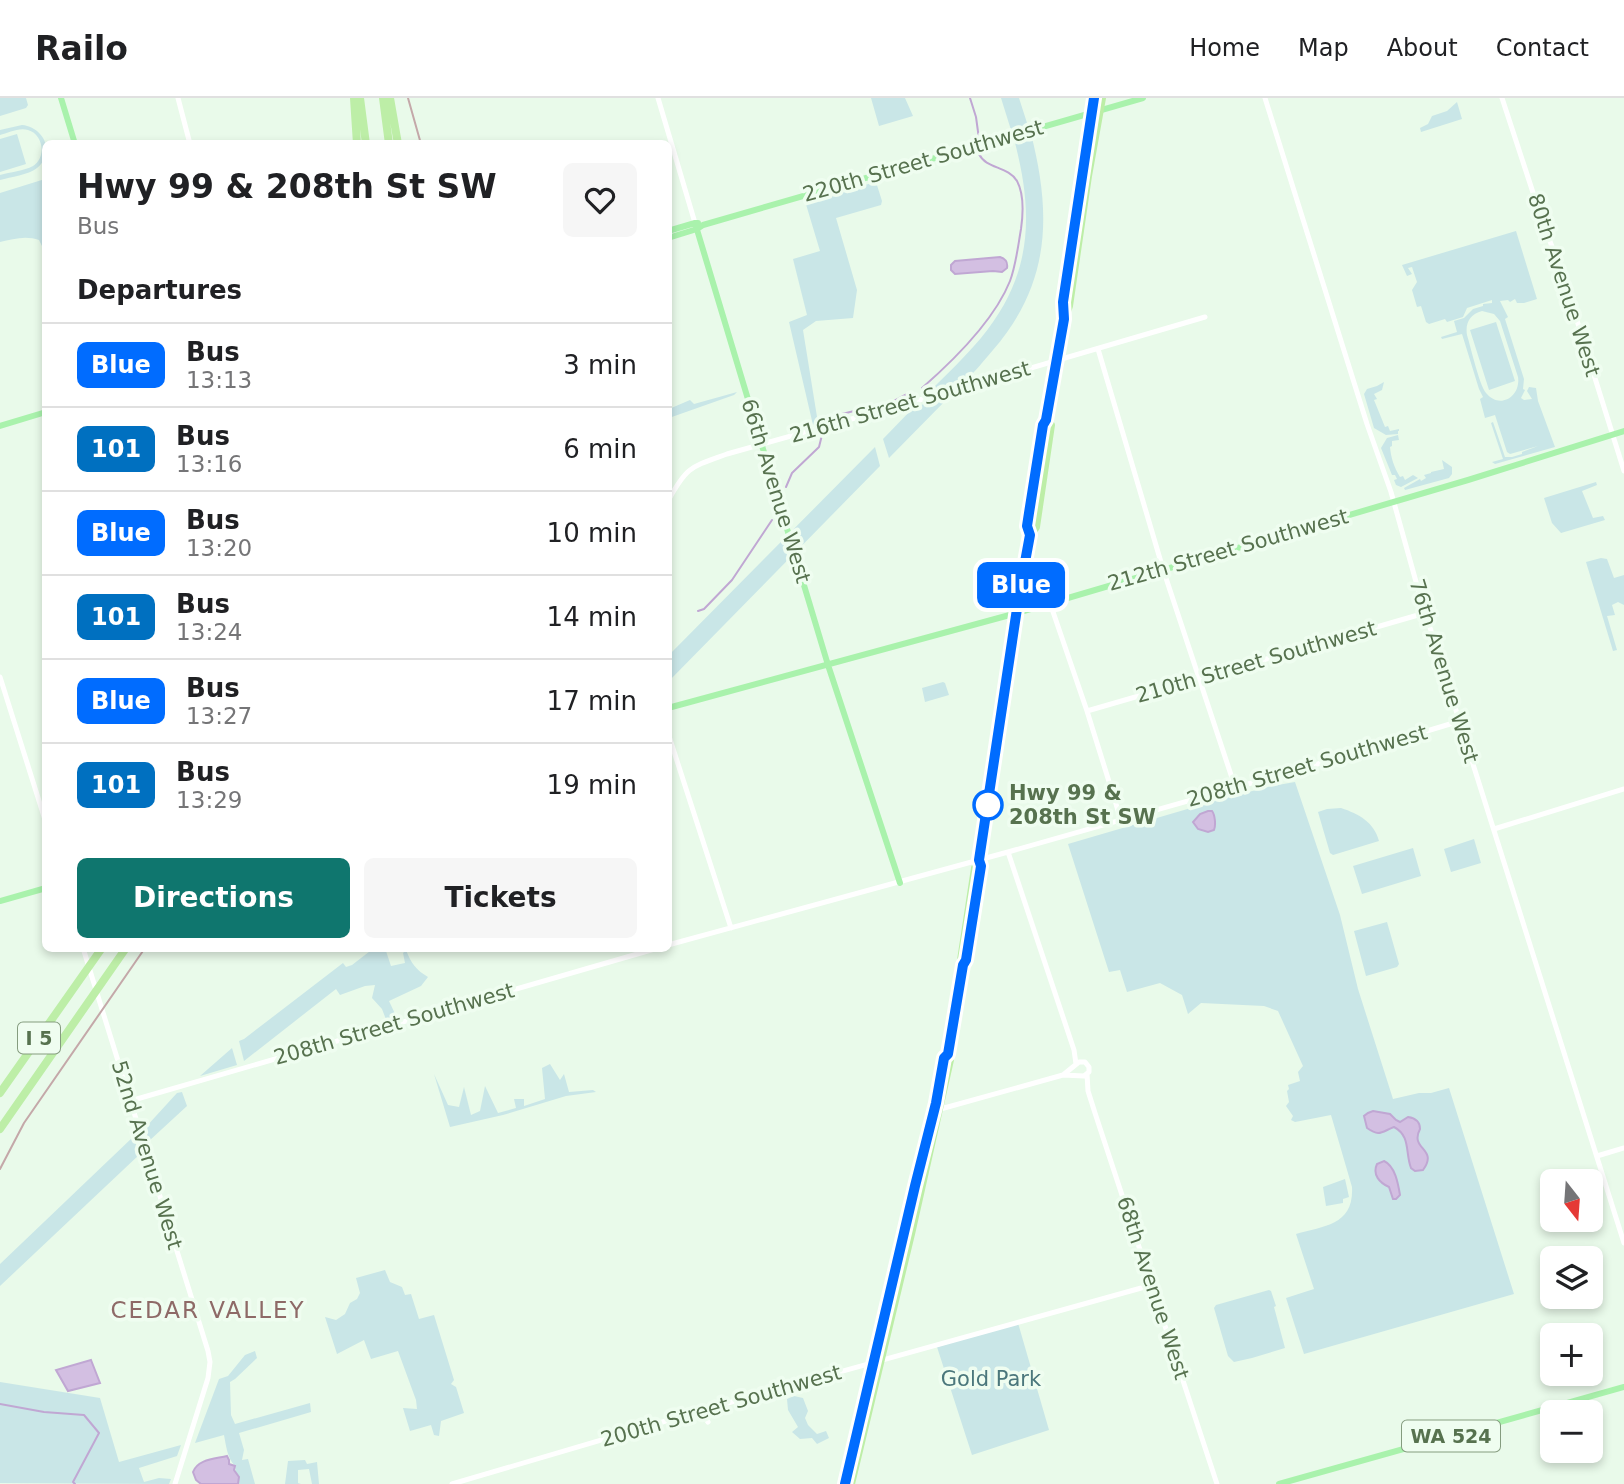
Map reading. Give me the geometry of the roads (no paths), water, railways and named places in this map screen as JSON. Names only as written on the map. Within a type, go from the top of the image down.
[{"type":"highway","points":[[354,98],[357,140]]},
{"type":"highway","points":[[360,98],[365,140]]},
{"type":"highway","points":[[383,98],[388,140]]},
{"type":"highway","points":[[390,98],[397,140]]},
{"type":"highway","points":[[1030,535],[1027,526],[1043,425],[1064,319],[1069,306],[1087,187],[1096,112],[1094,98]]},
{"type":"highway","points":[[1096,112],[1102,98]]},
{"type":"highway","points":[[965,946],[964,929],[975,868],[979,860],[1030,535],[1036,527],[1051,425],[1046,420]]},
{"type":"highway","points":[[845,1484],[930,1124],[937,1110],[944,1058],[948,1054],[963,964],[961,960],[981,866],[979,860]]},
{"type":"highway","name":"I 5","points":[[0,1093],[99,952]]},
{"type":"highway","name":"I 5","points":[[0,1129],[124,952]]},
{"type":"highway","points":[[851,1484],[876,1361]]},
{"type":"main road","points":[[61,98],[74,140]]},
{"type":"main road","name":"220th Street Southwest","points":[[672,236],[1143,98]]},
{"type":"main road","name":"220th Street Southwest","points":[[672,230],[698,226]]},
{"type":"main road","name":"66th Avenue West","points":[[698,226],[828,665],[900,883]]},
{"type":"main road","points":[[0,426],[42,413]]},
{"type":"main road","name":"212th Street Southwest","points":[[672,707],[1017,613],[1624,431]]},
{"type":"main road","points":[[1036,472],[1041,490]]},
{"type":"main road","points":[[0,901],[42,889]]},
{"type":"main road","name":"WA 524","points":[[1279,1484],[1624,1387]]},
{"type":"street","points":[[177,98],[189,140]]},
{"type":"street","name":"66th Avenue West","points":[[658,98],[671,140]]},
{"type":"street","name":"76th Avenue West","points":[[1265,98],[1624,1243]]},
{"type":"street","name":"80th Avenue West","points":[[1502,98],[1564,279],[1624,471]]},
{"type":"street","name":"66th Avenue West","points":[[672,143],[698,226]]},
{"type":"street","name":"216th Street Southwest","points":[[672,494],[682,477],[693,466],[1205,317]]},
{"type":"street","points":[[1098,349],[1163,569],[1235,786]]},
{"type":"street","points":[[1050,603],[1121,820]]},
{"type":"street","name":"210th Street Southwest","points":[[1087,711],[1426,613]]},
{"type":"street","points":[[0,677],[42,810]]},
{"type":"street","name":"208th Street Southwest","points":[[672,945],[900,883],[1460,721]]},
{"type":"street","points":[[672,745],[731,929]]},
{"type":"street","points":[[1494,830],[1624,789]]},
{"type":"street","points":[[1009,852],[1074,1050],[1074,1070],[1079,1076]]},
{"type":"street","name":"52nd Avenue West","points":[[84,952],[201,1325],[210,1362],[208,1378],[175,1484]]},
{"type":"street","name":"208th Street Southwest","points":[[130,1101],[644,952]]},
{"type":"street","points":[[937,1110],[1063,1075],[1084,1076],[1089,1068],[1074,1050]]},
{"type":"street","points":[[1063,1075],[1083,1061]]},
{"type":"street","name":"68th Avenue West","points":[[1087,1074],[1088,1091]]},
{"type":"street","name":"68th Avenue West","points":[[1079,1076],[1088,1091],[1217,1484]]},
{"type":"street","points":[[1597,1156],[1624,1148]]},
{"type":"street","name":"200th Street Southwest","points":[[452,1484],[876,1361],[1152,1286]]},
{"type":"street","points":[[693,1413],[704,1416],[708,1422]]},
{"type":"waterway","points":[[970,98],[979,139]]},
{"type":"waterway","points":[[922,388],[984,325],[1003,296],[1014,269],[1022,217],[1019,186],[1013,176],[982,159],[979,154]]},
{"type":"waterway","points":[[834,416],[894,401],[909,393]]},
{"type":"waterway","points":[[786,487],[792,473],[819,447],[822,435]]},
{"type":"waterway","points":[[698,611],[704,609],[732,580],[772,520]]},
{"type":"waterway","points":[[0,1404],[44,1412],[84,1415],[99,1433],[73,1482],[75,1484]]},
{"type":"tram line","points":[[408,98],[420,140]]},
{"type":"tram line","points":[[0,1169],[24,1123],[142,952]]},
{"type":"place","name":"Hwy 99 & 208th St SW","points":[[988,805]]},
{"type":"district","name":"CEDAR VALLEY","points":[[208,1310]]},
{"type":"park label","name":"Gold Park","points":[[991,1379]]}]
